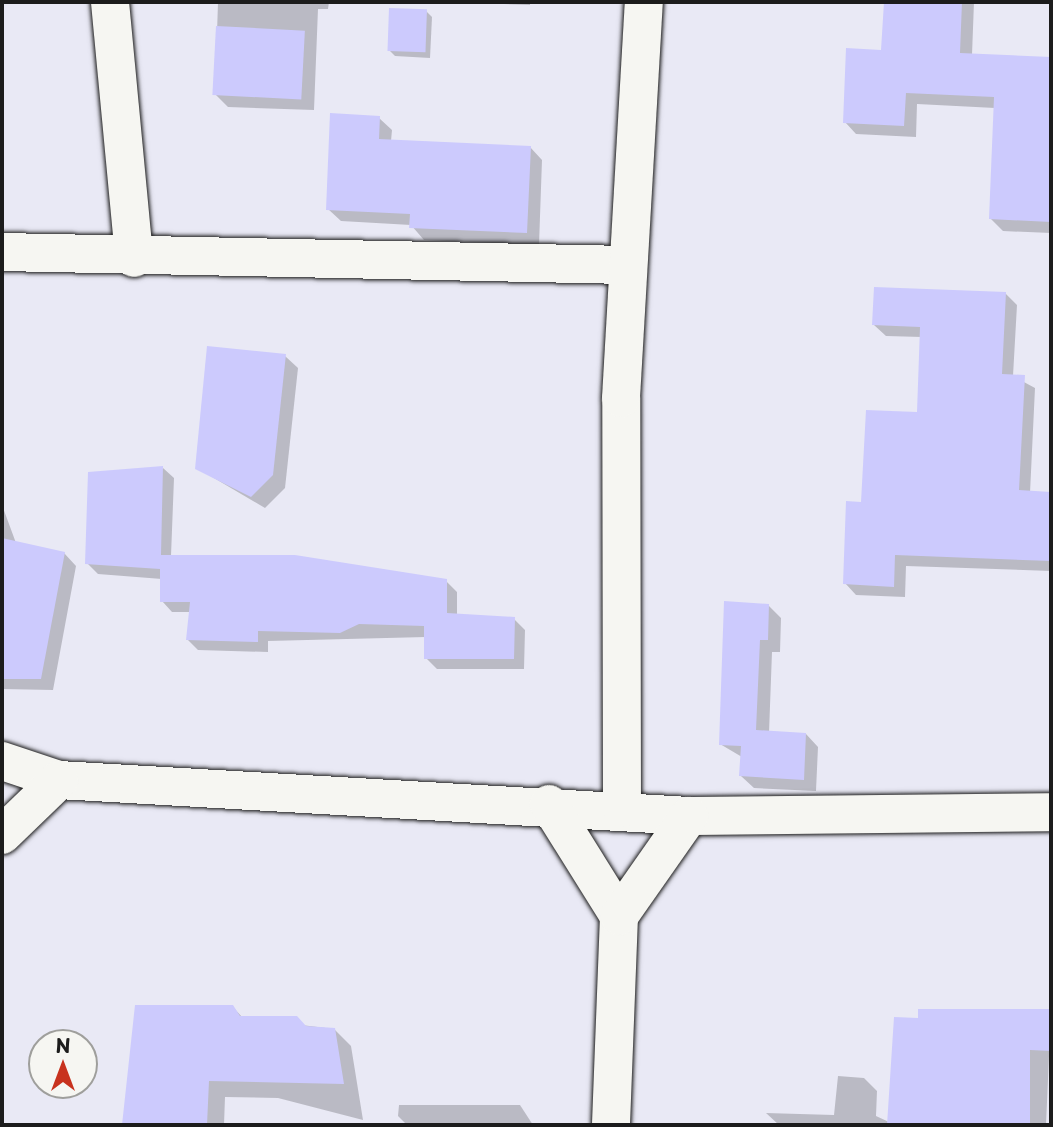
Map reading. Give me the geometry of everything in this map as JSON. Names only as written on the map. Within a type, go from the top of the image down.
[{"type":"street","points":[[110,2],[134,258]]},
{"type":"street","points":[[622,808],[626,265],[644,2]]},
{"type":"street","points":[[2,252],[134,258],[626,265]]},
{"type":"street","points":[[2,761],[60,779],[622,808],[689,816],[1051,812]]},
{"type":"street","points":[[2,835],[60,779]]},
{"type":"street","points":[[549,804],[619,916]]},
{"type":"street","points":[[611,1125],[619,916],[689,816]]},
{"type":"building","points":[[884,2],[962,2],[960,53],[1051,57],[1051,222],[989,219],[994,97],[906,93],[904,126],[843,123],[846,48],[881,50]]},
{"type":"building","points":[[389,8],[427,9],[425,52],[387,51]]},
{"type":"building","points":[[216,26],[305,31],[301,100],[212,95]]},
{"type":"building","points":[[330,113],[380,116],[379,139],[531,146],[527,233],[409,228],[410,214],[326,210]]},
{"type":"building","points":[[874,287],[1006,292],[1002,374],[1025,375],[1019,490],[1051,492],[1051,561],[895,555],[894,587],[843,584],[846,501],[861,502],[866,410],[917,412],[920,327],[872,325]]},
{"type":"building","points":[[207,346],[286,354],[273,475],[251,497],[195,469]]},
{"type":"building","points":[[163,466],[161,555],[295,555],[447,579],[447,613],[515,617],[514,659],[424,659],[424,626],[359,624],[340,633],[258,631],[258,642],[186,640],[190,602],[160,602],[160,569],[85,564],[88,472]]},
{"type":"building","points":[[2,538],[65,552],[41,679],[2,679]]},
{"type":"building","points":[[724,601],[769,604],[768,640],[760,640],[756,730],[806,733],[804,780],[739,776],[741,746],[719,745]]},
{"type":"building","points":[[135,1005],[233,1005],[240,1016],[297,1016],[306,1026],[335,1028],[344,1084],[209,1081],[207,1125],[122,1125]]},
{"type":"building","points":[[918,1009],[1051,1009],[1051,1051],[1030,1050],[1030,1125],[887,1125],[894,1017],[918,1018]]}]
